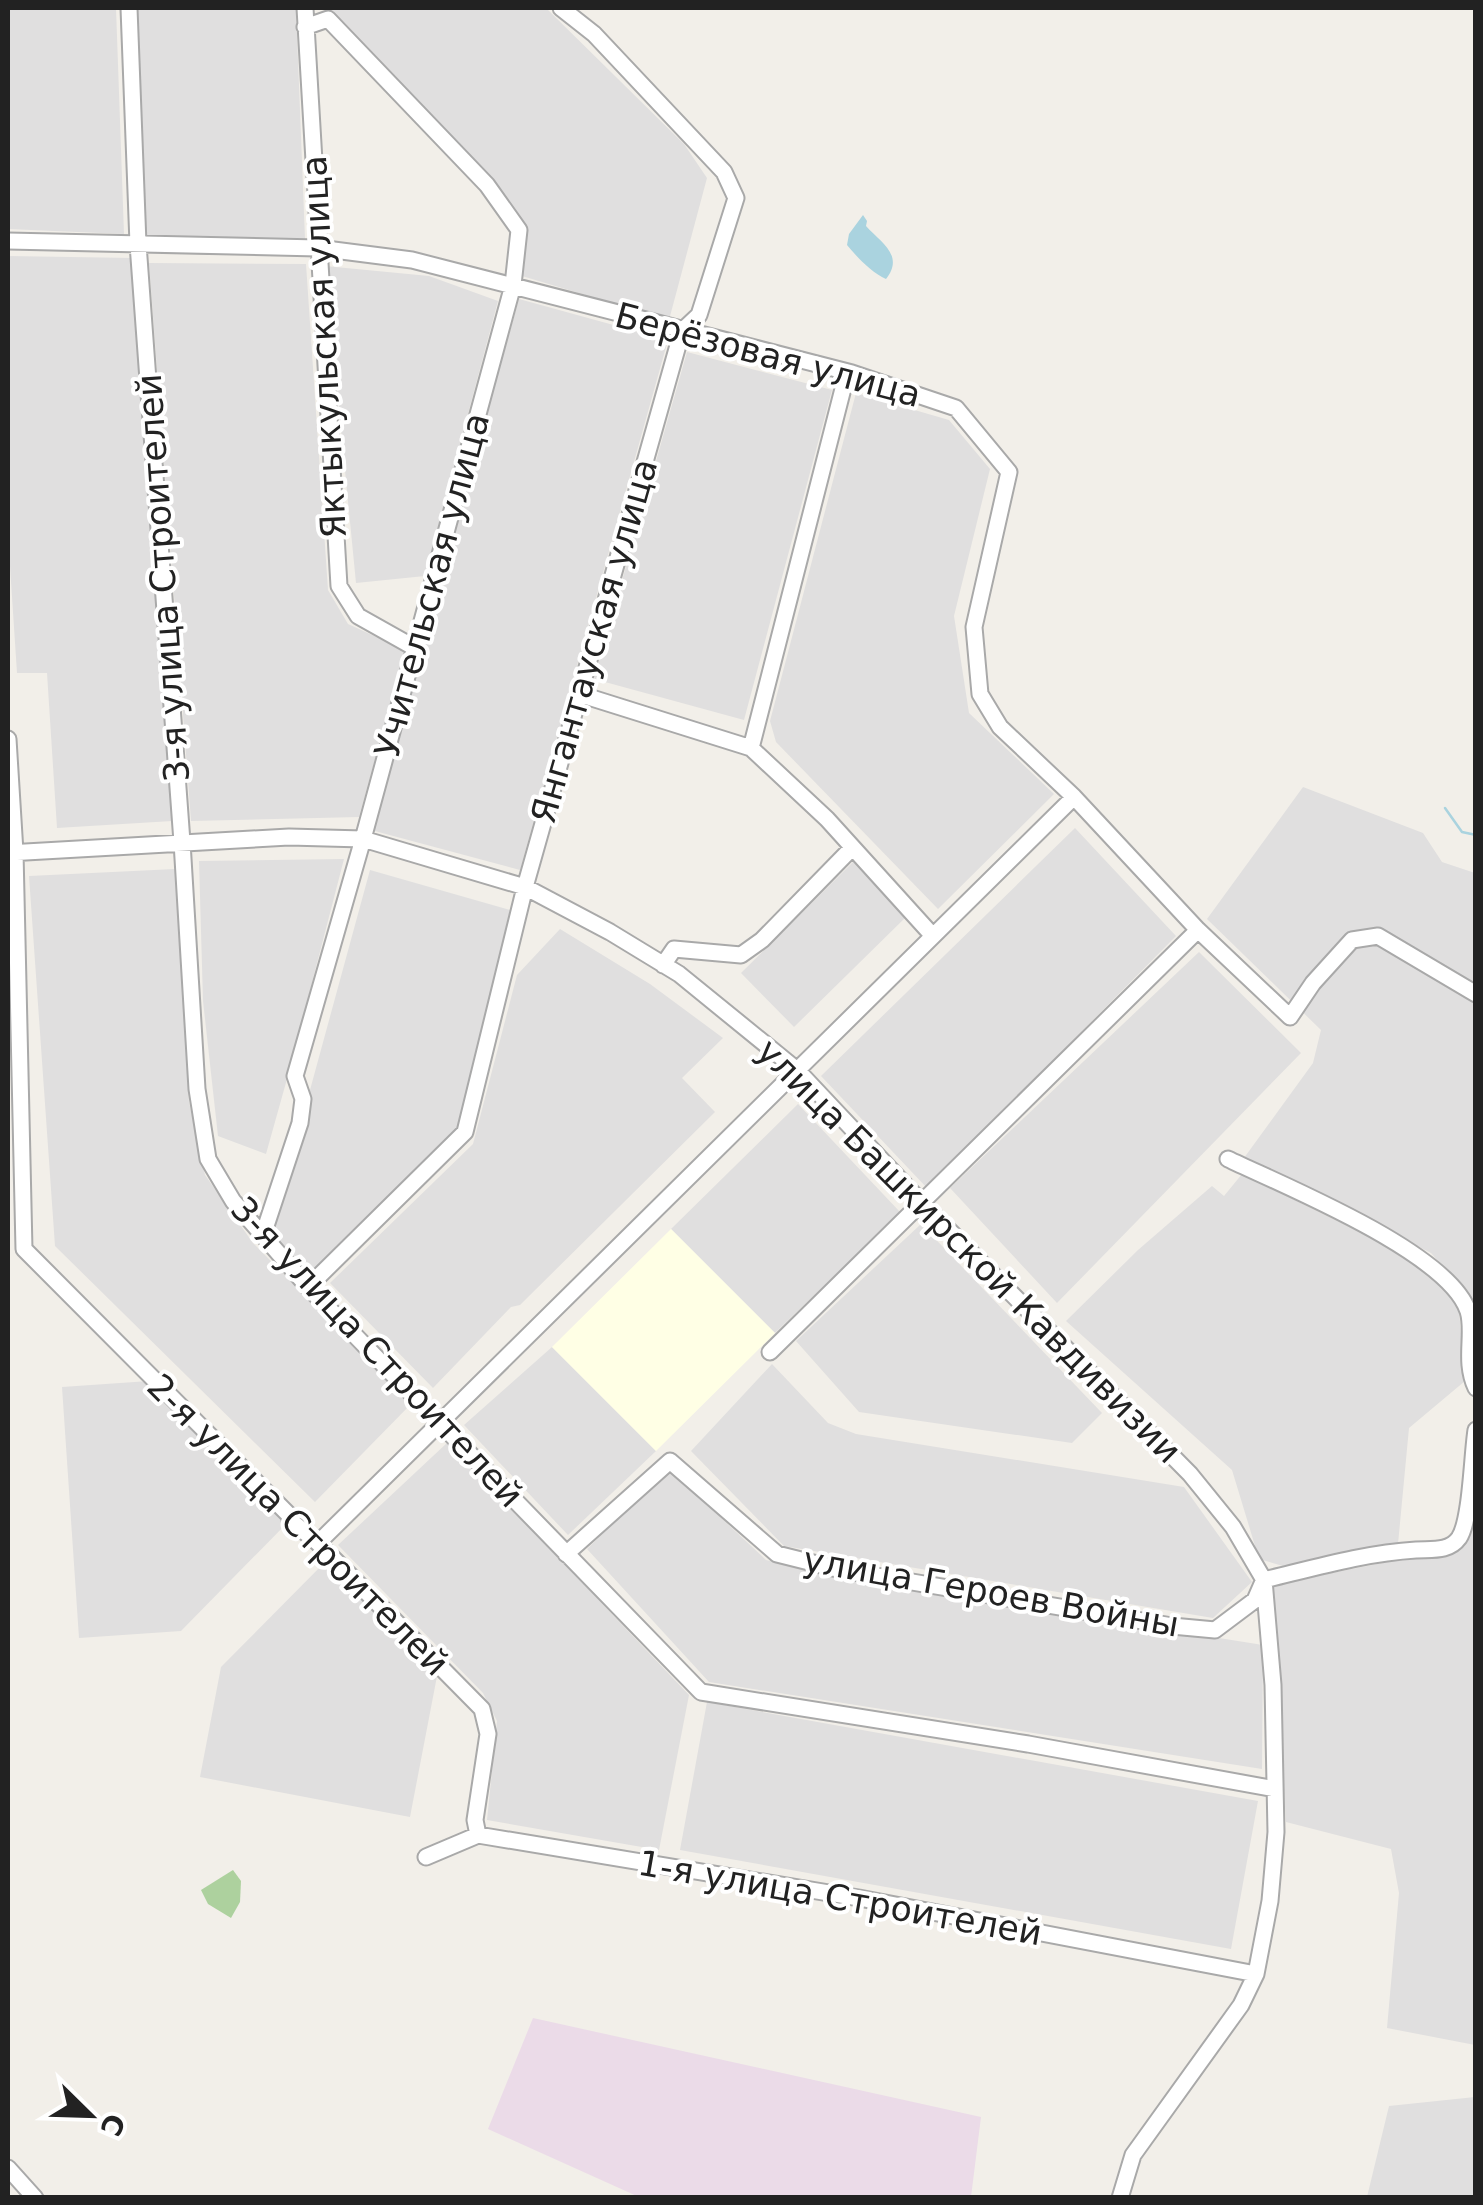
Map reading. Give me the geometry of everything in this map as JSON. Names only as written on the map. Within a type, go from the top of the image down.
[{"type":"street","name":"3-я улица Строителей","points":[[129,8],[138,244],[197,1089],[208,1159],[233,1201],[308,1287],[700,1692],[1274,1789]]},
{"type":"street","name":"Яктыкульская улица","points":[[304,8],[338,586],[358,616],[415,648]]},
{"type":"street","name":"Янгантауская улица","points":[[308,1287],[465,1132],[525,888],[682,331],[699,315],[736,198],[724,172],[594,34],[561,8]]},
{"type":"street","name":"Учительская улица","points":[[263,1235],[300,1123],[303,1099],[295,1076],[512,285],[519,230],[487,185],[328,18],[305,27]]},
{"type":"street","name":"Берёзовая улица","points":[[8,241],[318,248],[412,260],[847,373],[956,408],[1009,472],[974,627],[980,694],[1000,727],[1074,797],[1198,930],[1290,1017],[1313,983],[1352,940],[1378,936],[1476,994]]},
{"type":"street","points":[[751,748],[847,373]]},
{"type":"street","points":[[579,694],[751,748],[828,818],[933,936]]},
{"type":"street","points":[[8,739],[12,852]]},
{"type":"street","points":[[318,1544],[1074,797]]},
{"type":"street","name":"улица Башкирской Кавдивизии","points":[[12,852],[289,837],[363,839],[525,888],[664,965],[748,1027],[798,1070],[922,1203],[1190,1474],[1233,1527],[1264,1580],[1273,1685],[1276,1832],[1270,1901],[1256,1974],[1240,2005],[1133,2156],[1120,2198]]},
{"type":"street","points":[[664,965],[674,949],[741,955],[762,940],[852,848]]},
{"type":"street","name":"2-я улица Строителей","points":[[12,852],[24,1249],[482,1709],[488,1734],[475,1820],[478,1835]]},
{"type":"street","points":[[770,1352],[1198,930]]},
{"type":"street","points":[[1228,1159],[1422,1257],[1450,1285],[1468,1311],[1468,1355],[1476,1388]]},
{"type":"street","points":[[1264,1580],[1337,1562],[1447,1548],[1458,1540],[1465,1523],[1476,1430]]},
{"type":"street","name":"улица Героев Войны","points":[[566,1554],[670,1460],[777,1554],[841,1570],[1215,1630],[1255,1600],[1264,1580]]},
{"type":"street","points":[[426,1856],[478,1835]]},
{"type":"street","name":"1-я улица Строителей","points":[[478,1835],[860,1898],[1256,1974]]},
{"type":"street","points":[[8,2168],[35,2198]]},
{"type":"shaded area","points":[[8,8],[116,8],[124,234],[8,229]]},
{"type":"shaded area","points":[[137,8],[296,8],[305,239],[146,235]]},
{"type":"shaded area","points":[[324,8],[546,8],[684,144],[707,178],[669,320],[522,276],[528,228]]},
{"type":"shaded area","points":[[8,256],[133,258],[172,821],[57,828],[47,673],[17,673],[8,536]]},
{"type":"shaded area","points":[[149,263],[306,264],[328,590],[348,624],[405,650],[359,817],[191,821]]},
{"type":"shaded area","points":[[325,266],[429,276],[498,301],[425,576],[356,583]]},
{"type":"shaded area","points":[[519,299],[668,340],[520,870],[371,830]]},
{"type":"shaded area","points":[[687,352],[832,390],[744,720],[594,679]]},
{"type":"shaded area","points":[[856,393],[949,420],[990,469],[954,616],[969,713],[1054,794],[938,909],[776,742],[770,721]]},
{"type":"shaded area","points":[[1303,787],[1423,833],[1442,862],[1475,873],[1475,1303],[1431,1253],[1244,1158],[1313,1063],[1321,1030],[1207,919]]},
{"type":"shaded area","points":[[1075,828],[1176,936],[927,1188],[821,1076]]},
{"type":"shaded area","points":[[344,859],[266,1154],[218,1136],[203,1001],[199,861]]},
{"type":"shaded area","points":[[854,861],[907,916],[794,1027],[741,973]]},
{"type":"shaded area","points":[[175,869],[189,1102],[205,1175],[253,1243],[412,1403],[315,1502],[55,1246],[29,876]]},
{"type":"shaded area","points":[[370,870],[510,910],[458,1127],[310,1274],[271,1233]]},
{"type":"shaded area","points":[[560,929],[650,984],[723,1038],[682,1078],[715,1112],[520,1305],[511,1307],[433,1388],[330,1283],[473,1144],[517,975]]},
{"type":"shaded area","points":[[1199,952],[1301,1053],[1057,1303],[950,1188]]},
{"type":"shaded area","points":[[798,1104],[900,1212],[775,1333],[671,1229]]},
{"type":"shaded area","points":[[1242,1174],[1420,1262],[1459,1310],[1465,1381],[1409,1428],[1398,1544],[1283,1566],[1259,1559],[1232,1470],[1066,1321],[1138,1250],[1212,1186],[1224,1196]]},
{"type":"shaded area","points":[[921,1224],[1102,1413],[1072,1443],[859,1412],[796,1341]]},
{"type":"shaded area","points":[[671,1229],[775,1333],[656,1451],[552,1347]]},
{"type":"shaded area","points":[[552,1347],[656,1451],[568,1535],[464,1425]]},
{"type":"shaded area","points":[[772,1364],[828,1423],[856,1434],[1184,1487],[1252,1582],[1213,1618],[784,1546],[691,1451]]},
{"type":"shaded area","points":[[149,1381],[290,1520],[181,1631],[79,1638],[62,1387]]},
{"type":"shaded area","points":[[448,1442],[689,1695],[659,1850],[487,1820],[497,1721],[483,1693],[338,1545]]},
{"type":"shaded area","points":[[669,1469],[766,1560],[828,1576],[1263,1645],[1262,1769],[709,1682],[587,1549]]},
{"type":"shaded area","points":[[1475,1482],[1475,2045],[1387,2028],[1399,1893],[1391,1849],[1286,1822],[1271,1585],[1463,1547]]},
{"type":"shaded area","points":[[326,1561],[438,1671],[410,1817],[200,1777],[221,1667]]},
{"type":"shaded area","points":[[707,1702],[1258,1801],[1231,1949],[680,1850]]},
{"type":"shaded area","points":[[533,2018],[981,2117],[971,2197],[639,2197],[488,2129]]},
{"type":"shaded area","points":[[1475,2097],[1475,2197],[1367,2197],[1389,2106]]},
{"type":"green space","points":[[233,1870],[241,1881],[240,1902],[231,1918],[208,1904],[201,1890]]},
{"type":"water","points":[[863,215],[866,226],[892,256],[886,279],[847,245],[849,234]]},
{"type":"waterway","points":[[1445,808],[1462,832],[1476,835]]}]
